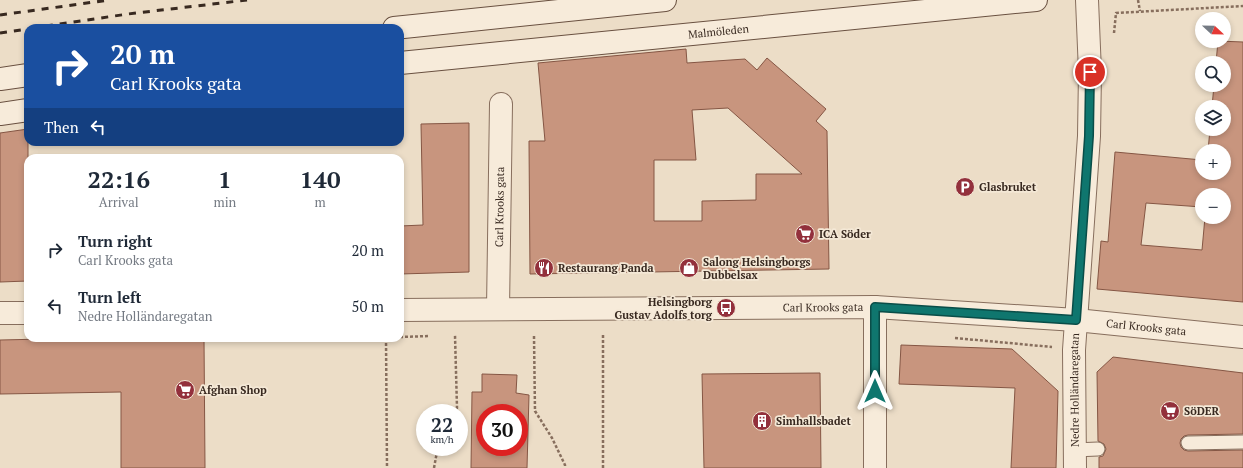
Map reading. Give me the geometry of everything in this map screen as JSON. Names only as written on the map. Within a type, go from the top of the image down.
[{"type":"street","points":[[404,27],[665,0]]},
{"type":"street","name":"Malmöleden","points":[[404,63],[1036,0]]},
{"type":"street","name":"Nedre Holländaregatan","points":[[1074,459],[1074,350],[1089,136],[1090,72],[1087,0]]},
{"type":"street","points":[[0,79],[24,76]]},
{"type":"street","name":"Carl Krooks gata","points":[[498,309],[501,104]]},
{"type":"street","points":[[0,114],[24,111]]},
{"type":"street","points":[[875,307],[875,468]]},
{"type":"street","name":"Carl Krooks gata","points":[[404,310],[875,307],[1076,320],[1243,337]]},
{"type":"street","points":[[0,313],[24,313]]},
{"type":"lane","points":[[1188,443],[1243,442]]},
{"type":"lane","points":[[1074,459],[1098,449]]},
{"type":"path","points":[[1138,0],[1140,11]]},
{"type":"path","points":[[1114,37],[1116,14],[1140,11],[1243,6]]},
{"type":"path","points":[[455,335],[457,404]]},
{"type":"path","points":[[602,335],[603,468]]},
{"type":"path","points":[[534,336],[535,412],[552,438],[565,468]]},
{"type":"path","points":[[952,338],[1074,350]]},
{"type":"path","points":[[386,342],[387,468]]},
{"type":"path","points":[[434,468],[436,456]]},
{"type":"building","points":[[1231,42],[1243,42],[1243,302],[1097,289],[1101,241],[1108,242],[1115,152],[1195,159],[1195,180],[1231,180],[1231,144],[1209,144],[1209,136],[1231,136],[1231,100],[1213,100],[1213,92],[1231,92],[1231,56],[1217,56],[1217,48],[1231,48]],"holes":[[[1195,188],[1231,188],[1231,224],[1204,224],[1202,250],[1141,245],[1146,203],[1195,206]]]},
{"type":"building","points":[[686,49],[687,63],[745,59],[757,70],[767,58],[826,109],[816,121],[827,131],[829,269],[530,274],[529,141],[545,141],[538,63]],"holes":[[[728,108],[802,174],[756,174],[756,200],[702,201],[702,221],[654,221],[654,160],[696,160],[692,110]]]},
{"type":"building","points":[[469,123],[469,272],[404,274],[404,226],[423,225],[421,124]]},
{"type":"building","points":[[24,130],[24,146],[28,146],[28,154],[24,154],[24,281],[0,282],[0,133]]},
{"type":"building","points":[[24,339],[24,342],[204,342],[205,468],[121,468],[121,392],[0,394],[0,340]]},
{"type":"building","points":[[901,345],[1012,349],[1058,391],[1056,468],[1011,468],[1015,388],[899,384]]},
{"type":"building","name":"SöDER","points":[[1113,357],[1243,373],[1243,434],[1188,435],[1181,439],[1180,443],[1184,450],[1188,451],[1243,450],[1243,468],[1099,468],[1099,457],[1103,456],[1106,449],[1104,444],[1098,441],[1097,372]]},
{"type":"building","name":"Simhallsbadet","points":[[820,373],[821,468],[704,468],[702,374]]},
{"type":"building","points":[[482,374],[517,375],[516,393],[529,395],[528,432],[528,404],[476,404],[476,456],[527,456],[527,468],[471,468],[472,392],[482,392]]},
{"type":"railway","points":[[0,15],[109,0]]},
{"type":"railway","points":[[59,24],[128,14],[247,0]]},
{"type":"railway","points":[[0,33],[24,30]]},
{"type":"place","name":"Glasbruket","points":[[965,187]]},
{"type":"place","name":"ICA Söder","points":[[805,234]]},
{"type":"place","name":"Restaurang Panda","points":[[544,268]]},
{"type":"place","name":"Salong Helsingborgs Dubbelsax","points":[[689,268]]},
{"type":"place","name":"Helsingborg Gustav Adolfs torg","points":[[726,308]]},
{"type":"place","name":"Afghan Shop","points":[[185,390]]},
{"type":"place","name":"SöDER","points":[[1170,411]]},
{"type":"place","name":"Simhallsbadet","points":[[762,421]]},
{"type":"route","points":[[875,391],[875,307],[1076,320],[1089,136],[1090,72]]}]
